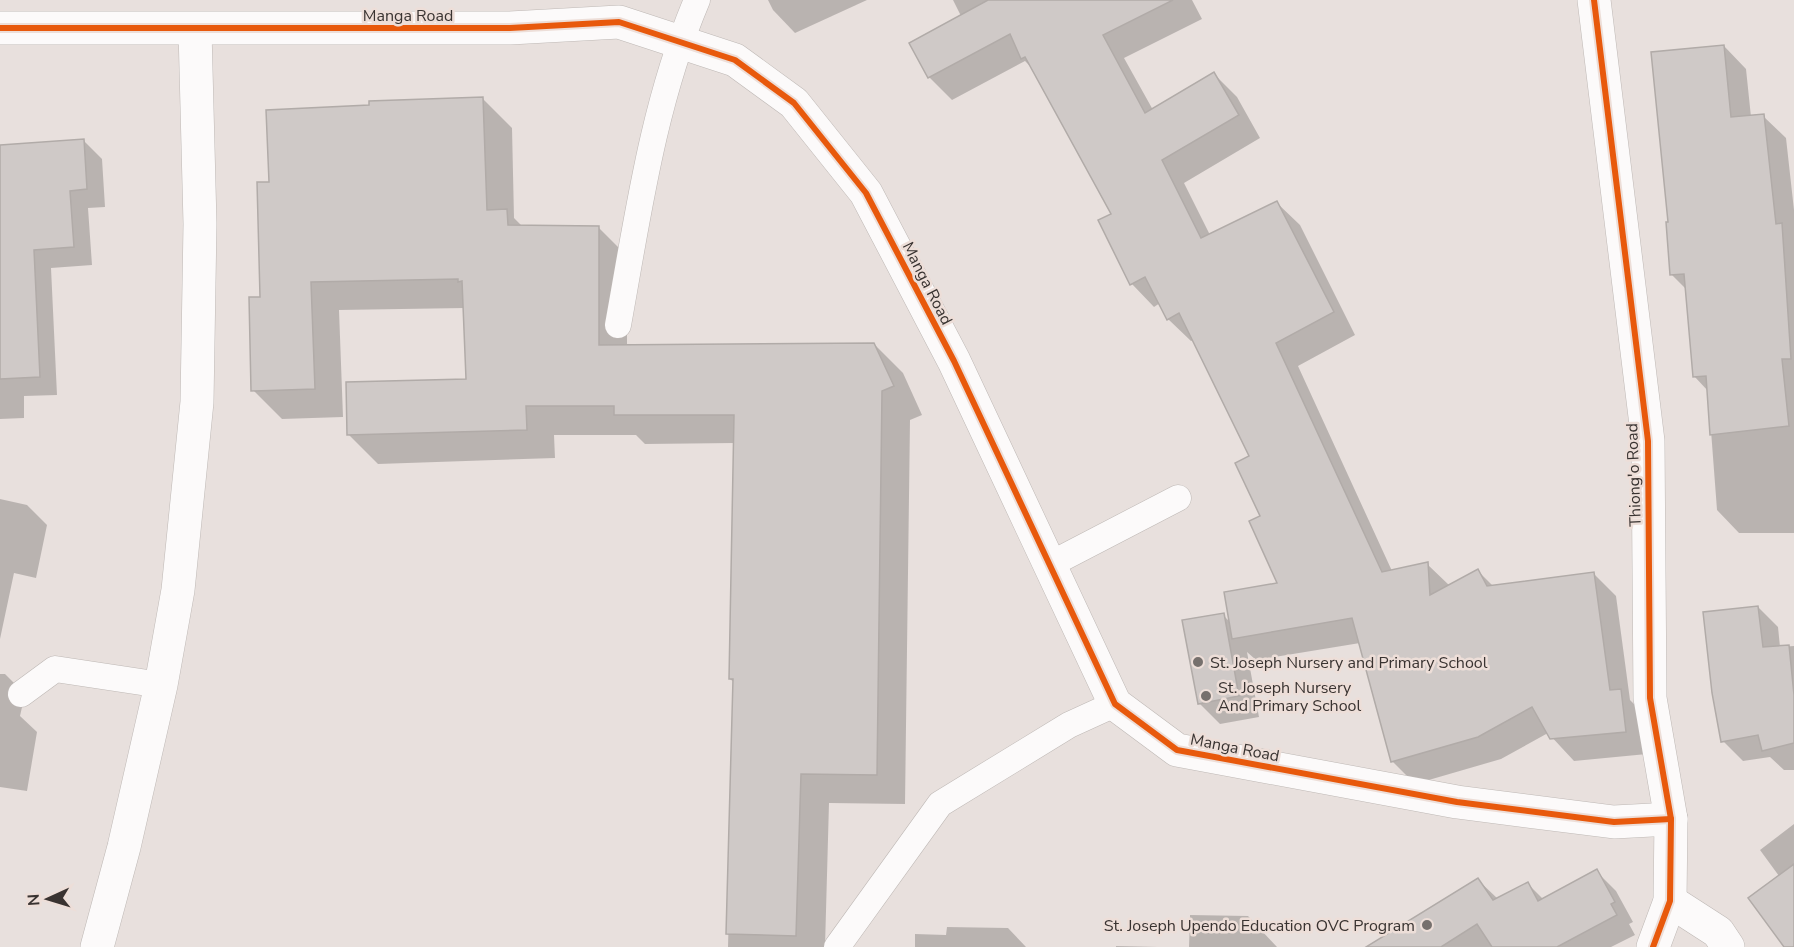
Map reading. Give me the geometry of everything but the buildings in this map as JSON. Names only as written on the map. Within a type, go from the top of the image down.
[{"type":"street","name":"Thiong'o Road","points":[[1594,0],[1648,441],[1650,698],[1671,819],[1670,901],[1653,947]]},
{"type":"street","name":"Manga Road","points":[[0,28],[195,30],[510,28],[620,22],[735,60],[794,103],[866,193],[954,361],[1115,704],[1177,750],[1457,802],[1614,822],[1671,819]]},
{"type":"street","points":[[97,947],[124,847],[161,686],[178,590],[197,402],[200,224],[195,30]]},
{"type":"street","points":[[1670,901],[1718,932],[1728,947]]},
{"type":"lane","points":[[618,325],[654,125],[679,41],[697,0]]},
{"type":"lane","points":[[1049,565],[1178,498]]},
{"type":"lane","points":[[21,694],[56,669],[161,686]]},
{"type":"lane","points":[[837,947],[940,804],[1069,724],[1115,704]]},
{"type":"cycle path","points":[[1594,0],[1648,441],[1650,698],[1671,819],[1670,901],[1653,947]]},
{"type":"cycle path","points":[[0,28],[510,28],[619,22],[735,60],[794,103],[866,193],[954,361],[1115,704],[1177,750],[1457,802],[1614,822],[1671,819]]},
{"type":"place","name":"St. Joseph Nursery and Primary School","points":[[1198,662]]},
{"type":"place","name":"St. Joseph Nursery And Primary School","points":[[1206,696]]},
{"type":"place","name":"St. Joseph Upendo Education OVC Program","points":[[1427,925]]}]
